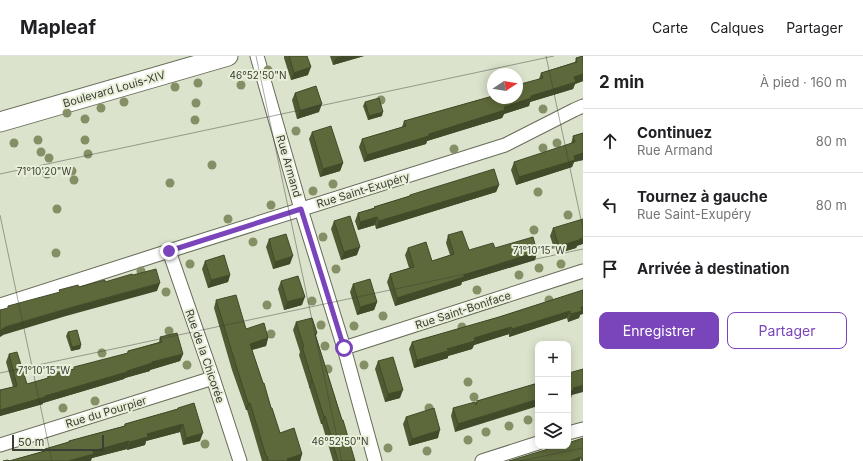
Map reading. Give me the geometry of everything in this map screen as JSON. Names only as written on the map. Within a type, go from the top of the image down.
[{"type":"main road","name":"Boulevard Louis-XIV","points":[[0,122],[228,56]]},
{"type":"street","name":"Rue Armand","points":[[257,56],[301,209],[344,348],[375,461]]},
{"type":"street","name":"Rue Saint-Exupéry","points":[[0,305],[505,145],[583,106]]},
{"type":"street","name":"Rue de la Chicorée","points":[[169,251],[240,461]]},
{"type":"street","name":"Rue Saint-Boniface","points":[[344,348],[583,271]]},
{"type":"street","name":"Rue du Pourpier","points":[[0,445],[213,378]]},
{"type":"street","points":[[571,432],[583,429]]},
{"type":"street","points":[[482,461],[535,444]]},
{"type":"building","points":[[289,56],[307,56],[311,67],[294,73]]},
{"type":"building","points":[[583,56],[583,74],[574,77],[576,82],[531,96],[531,98],[523,101],[523,83],[543,78],[541,73],[577,62],[576,58]]},
{"type":"building","points":[[316,86],[322,104],[300,111],[295,93]]},
{"type":"building","points":[[379,98],[383,112],[369,116],[365,102]]},
{"type":"building","points":[[487,98],[487,104],[513,104],[504,107],[505,110],[367,155],[362,139],[406,126],[404,121]]},
{"type":"building","points":[[331,126],[343,163],[323,169],[312,132]]},
{"type":"building","points":[[583,133],[583,153],[574,156],[575,160],[519,177],[514,162],[575,142],[573,136]]},
{"type":"building","points":[[494,169],[499,185],[379,221],[377,217],[360,222],[358,213]]},
{"type":"building","points":[[350,216],[360,247],[344,252],[334,221]]},
{"type":"building","points":[[583,219],[583,238],[559,246],[553,228]]},
{"type":"building","points":[[462,231],[469,250],[493,243],[495,248],[533,237],[537,252],[397,298],[390,274],[414,267],[408,248],[426,242],[432,261],[454,254],[448,235]]},
{"type":"building","points":[[286,234],[293,256],[275,262],[269,239]]},
{"type":"building","points":[[224,255],[230,275],[211,280],[205,261]]},
{"type":"building","points":[[156,269],[160,283],[69,308],[5,327],[0,330],[0,310],[8,308],[8,306],[60,292],[59,290],[78,285],[79,287],[105,280],[105,282]]},
{"type":"building","points":[[298,276],[305,297],[287,302],[281,281]]},
{"type":"building","points":[[370,279],[377,302],[360,307],[353,284]]},
{"type":"building","points":[[583,290],[582,311],[571,314],[570,311],[512,329],[511,327],[474,338],[475,341],[417,360],[412,342],[499,317]]},
{"type":"building","points":[[236,295],[246,329],[264,323],[268,338],[250,344],[280,433],[294,428],[302,454],[287,459],[288,461],[268,461],[250,403],[248,403],[235,362],[216,300]]},
{"type":"building","points":[[312,318],[317,333],[315,334],[355,461],[338,461],[302,347],[304,347],[296,322]]},
{"type":"building","points":[[77,330],[81,345],[72,347],[68,332]]},
{"type":"building","points":[[177,333],[183,354],[152,362],[127,372],[0,410],[0,390],[17,386],[9,354],[17,352],[27,384],[48,378],[48,376],[74,369],[74,367],[128,353],[128,351],[162,342],[160,337]]},
{"type":"building","points":[[393,357],[403,390],[388,394],[378,361]]},
{"type":"building","points":[[583,369],[583,385],[573,388],[574,390],[571,391],[571,377],[571,372]]},
{"type":"building","points":[[535,384],[535,400],[458,424],[453,408],[475,402],[476,405],[477,401]]},
{"type":"building","points":[[194,403],[203,433],[186,438],[183,424],[147,434],[148,437],[93,451],[94,454],[68,461],[9,461],[45,451],[45,449],[69,441],[125,426],[125,424]]},
{"type":"building","points":[[434,408],[440,430],[412,439],[406,417]]},
{"type":"building","points":[[583,438],[582,461],[581,457],[569,461],[509,461],[548,449],[571,449],[571,442]]},
{"type":"route","points":[[169,251],[301,209],[344,348]]}]
